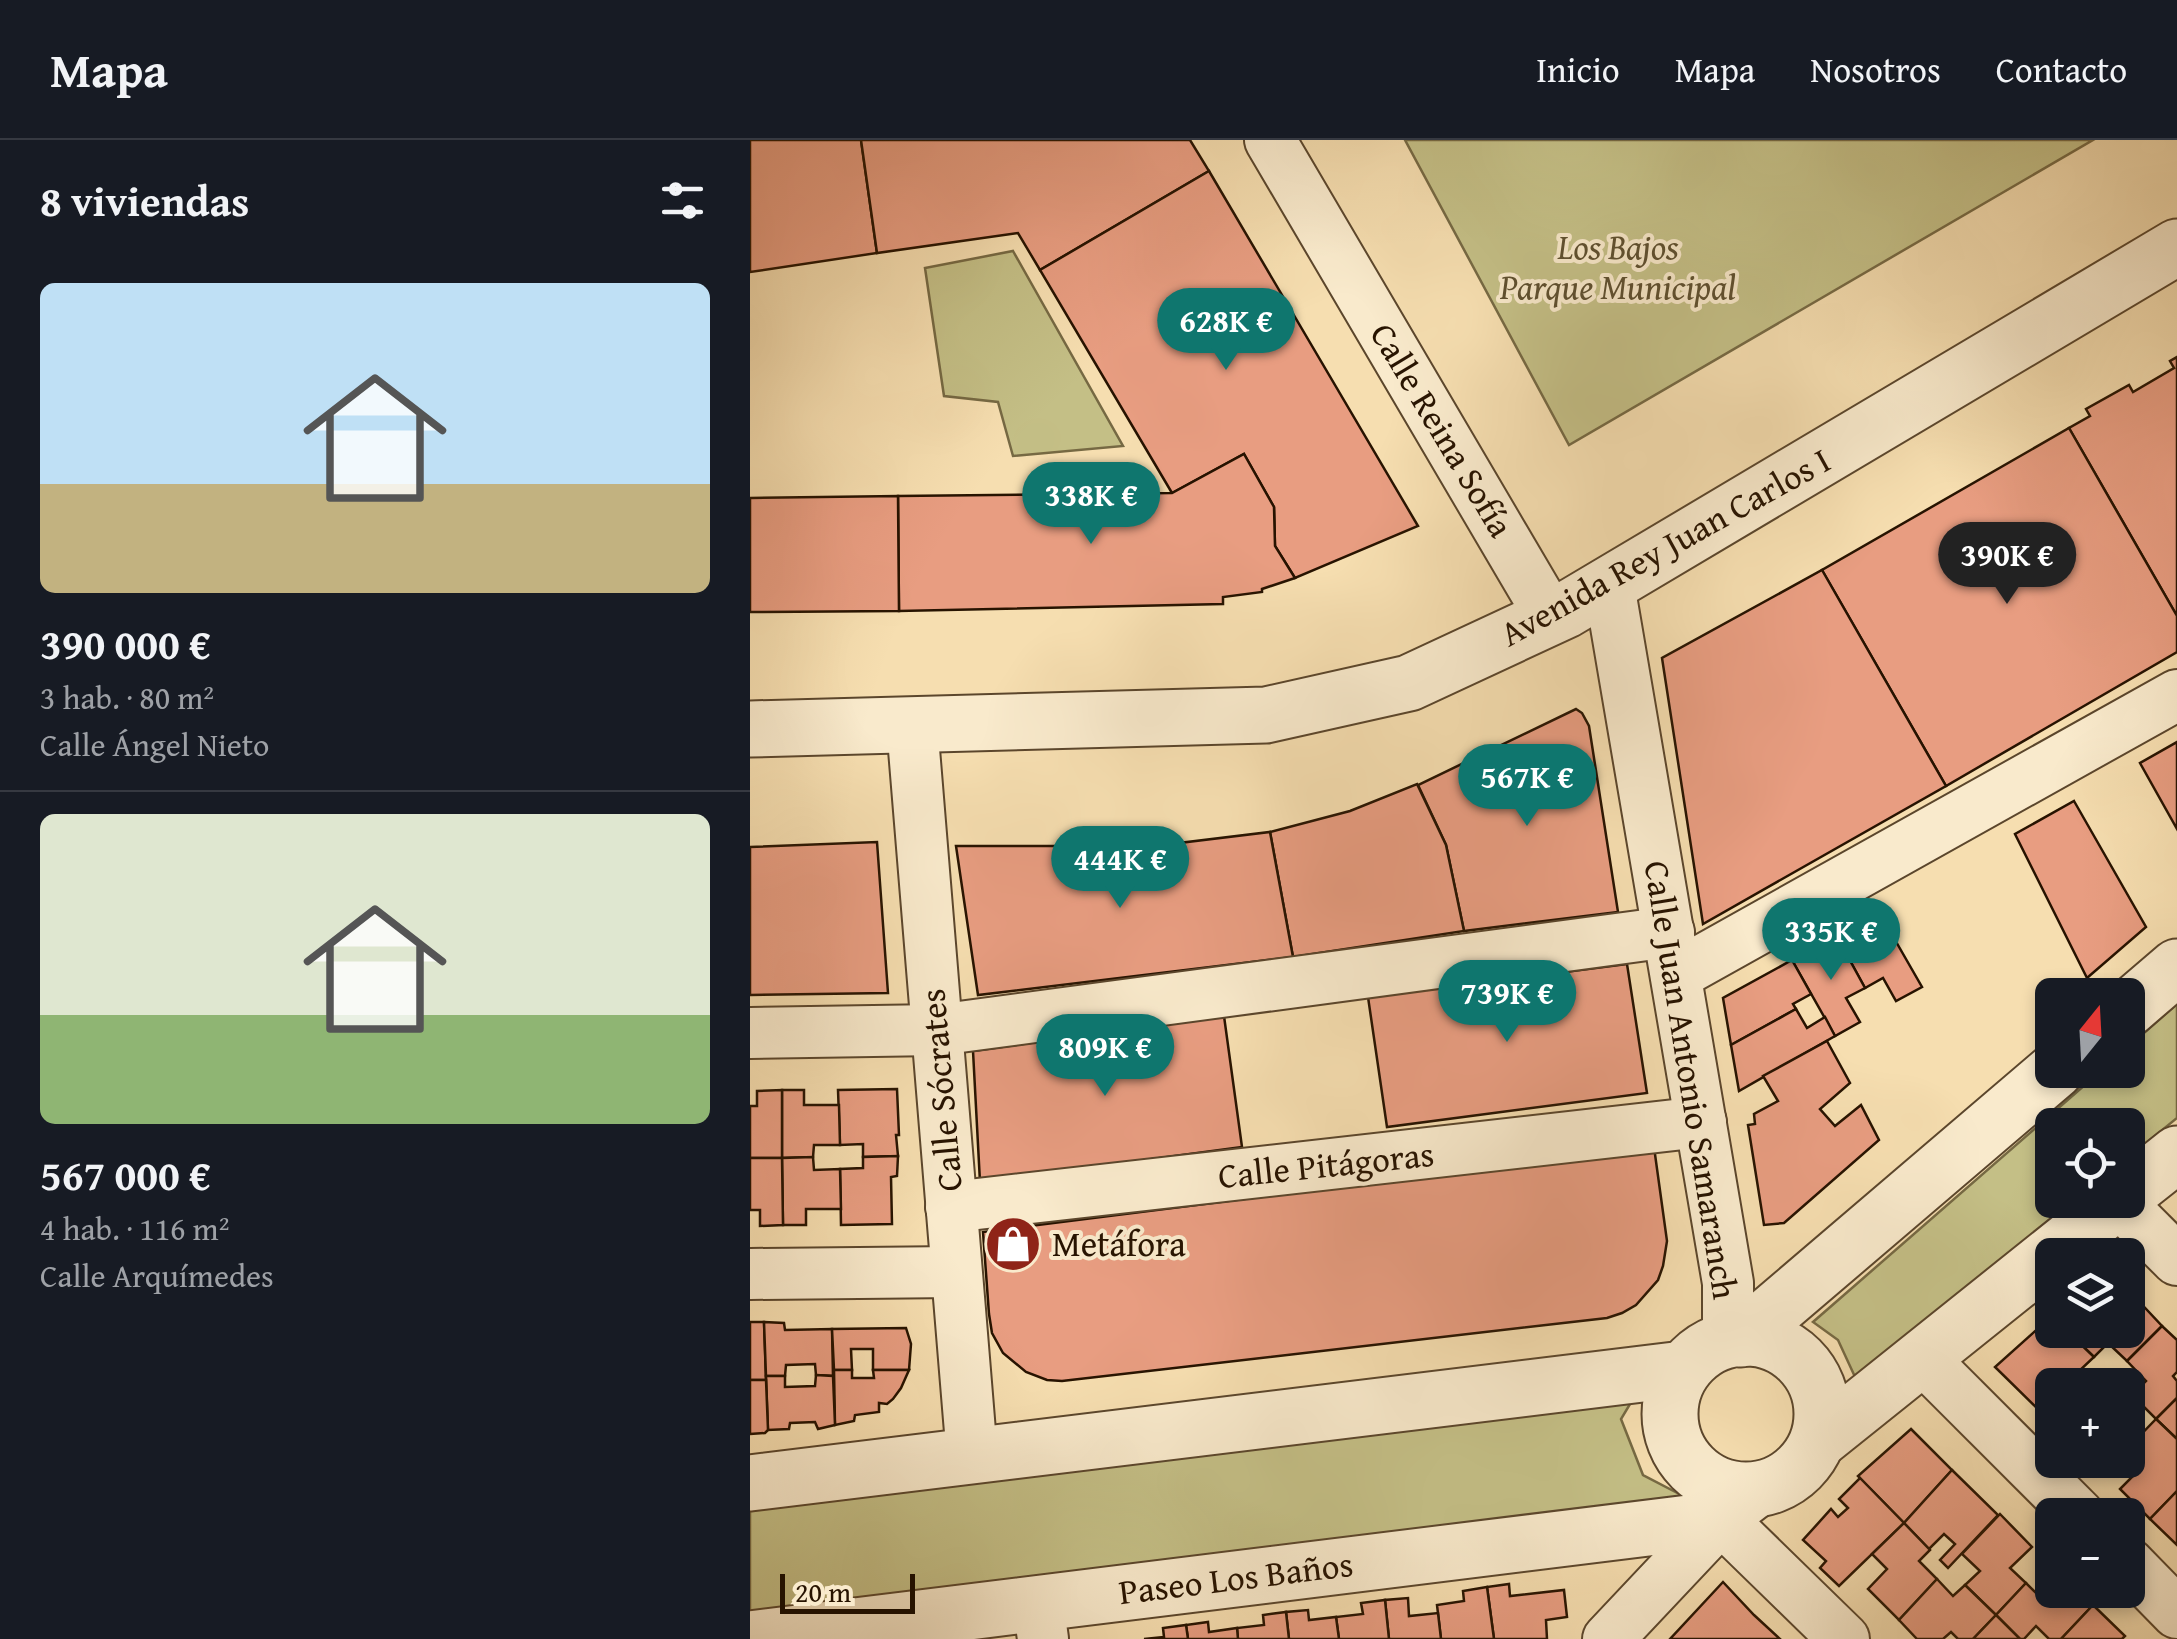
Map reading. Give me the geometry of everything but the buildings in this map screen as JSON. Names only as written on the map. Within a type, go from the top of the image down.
[{"type":"street","name":"Calle Reina Sofía","points":[[1270,140],[1552,618]]},
{"type":"street","name":"Avenida Rey Juan Carlos I","points":[[750,729],[1266,715],[1408,683],[1552,618],[2177,247]]},
{"type":"street","name":"Calle Juan Antonio Samaranch","points":[[1608,585],[1735,1339]]},
{"type":"street","points":[[750,1032],[936,1030],[1672,954],[2177,695]]},
{"type":"street","name":"Calle Sócrates","points":[[912,724],[972,1456]]},
{"type":"street","points":[[2145,994],[2177,967]]},
{"type":"street","points":[[1735,1339],[2035,1088]]},
{"type":"street","name":"Calle Pitágoras","points":[[951,1207],[1701,1122]]},
{"type":"street","points":[[2145,1180],[2177,1154]]},
{"type":"street","points":[[1818,1441],[2097,1218]]},
{"type":"street","points":[[2136,1218],[2177,1260]]},
{"type":"street","points":[[750,1274],[956,1272]]},
{"type":"street","points":[[1608,1639],[1740,1504],[1784,1482],[1805,1464],[1818,1441],[1822,1416],[1816,1384],[1800,1360],[1775,1343],[1761,1339],[1735,1339],[1706,1348],[1683,1369],[1669,1403],[1675,1445],[1691,1469],[1732,1490],[1740,1504],[1844,1639]]},
{"type":"street","points":[[1922,1358],[2062,1498]]},
{"type":"street","points":[[750,1483],[1683,1369]]},
{"type":"street","name":"Paseo Los Baños","points":[[750,1639],[1041,1621],[1740,1504]]},
{"type":"street","points":[[2145,1580],[2177,1613]]},
{"type":"green space","name":"Los Bajos Parque Municipal","points":[[1405,140],[2093,140],[1569,445]]},
{"type":"green space","points":[[1013,251],[1123,446],[1013,456],[998,402],[944,396],[925,268]]},
{"type":"green space","points":[[2177,1004],[2177,1118],[2145,1144],[2145,1108],[2058,1108],[2081,1088],[2145,1088],[2145,1032]]},
{"type":"green space","points":[[2035,1128],[2035,1218],[2054,1218],[1856,1379],[1838,1340],[1813,1322]]},
{"type":"green space","points":[[1636,1394],[1621,1419],[1643,1475],[1687,1498],[750,1625],[750,1504]]},
{"type":"place","name":"Metáfora","points":[[1013,1244]]}]
